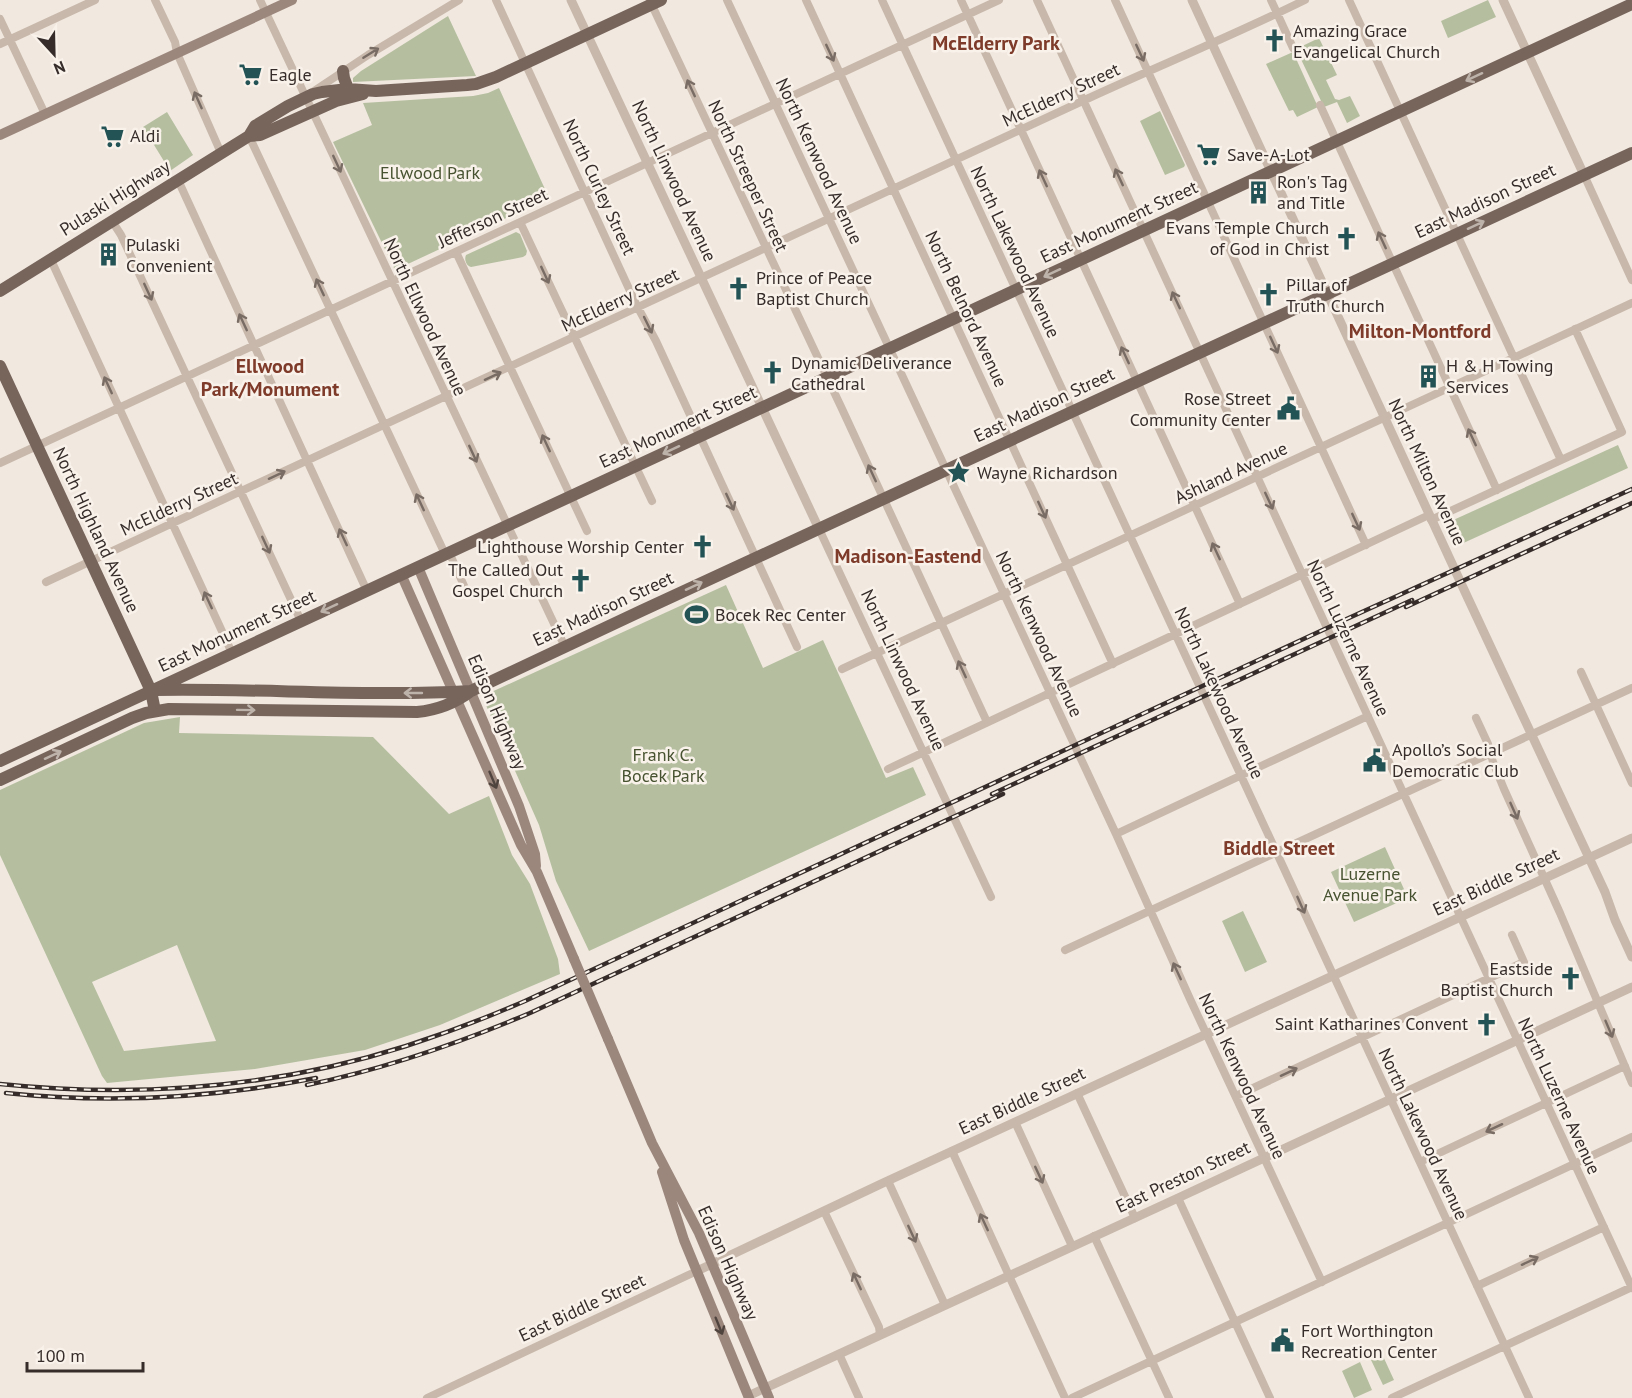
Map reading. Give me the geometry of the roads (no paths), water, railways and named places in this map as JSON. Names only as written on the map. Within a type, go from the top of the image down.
[{"type":"main road","points":[[0,135],[292,0]]},
{"type":"main road","points":[[278,127],[282,118],[300,108],[305,97],[322,92],[348,89],[376,91],[476,84],[486,81],[654,1]]},
{"type":"main road","name":"East Monument Street","points":[[0,761],[1632,4]]},
{"type":"main road","points":[[344,71],[348,89]]},
{"type":"main road","name":"Pulaski Highway","points":[[0,291],[249,136],[260,135],[336,101],[376,91]]},
{"type":"main road","name":"Pulaski Highway","points":[[249,136],[255,126],[305,97]]},
{"type":"main road","name":"East Madison Street","points":[[155,711],[178,709],[417,711],[439,708],[456,697],[1632,153]]},
{"type":"main road","name":"North Highland Avenue","points":[[0,366],[151,690],[155,711]]},
{"type":"main road","name":"Edison Highway","points":[[418,567],[519,806],[535,854],[537,872]]},
{"type":"main road","name":"Edison Highway","points":[[401,574],[521,845],[537,872],[652,1143],[699,1233],[767,1393]]},
{"type":"main road","points":[[151,690],[389,693],[456,697]]},
{"type":"main road","points":[[0,780],[132,718],[155,711]]},
{"type":"main road","name":"Edison Highway","points":[[652,1143],[684,1240],[749,1397]]},
{"type":"street","points":[[0,44],[95,0]]},
{"type":"street","points":[[155,0],[221,153]]},
{"type":"street","name":"North Ellwood Avenue","points":[[260,0],[565,647]]},
{"type":"street","name":"Pulaski Highway","points":[[305,97],[459,0]]},
{"type":"street","name":"North Curley Street","points":[[496,0],[797,647]]},
{"type":"street","name":"North Linwood Avenue","points":[[571,0],[991,897]]},
{"type":"street","name":"North Kenwood Avenue","points":[[727,0],[1322,1282]]},
{"type":"street","name":"North Belnord Avenue","points":[[806,0],[1113,664]]},
{"type":"street","name":"North Lakewood Avenue","points":[[882,0],[1529,1398]]},
{"type":"street","points":[[961,0],[1240,604]]},
{"type":"street","name":"Jefferson Street","points":[[0,463],[999,0]]},
{"type":"street","name":"North Luzerne Avenue","points":[[1037,0],[1632,1288]]},
{"type":"street","points":[[1115,0],[1366,545]]},
{"type":"street","name":"North Milton Avenue","points":[[1192,0],[1589,857],[1632,957]]},
{"type":"street","points":[[1270,0],[1293,48]]},
{"type":"street","name":"McElderry Street","points":[[46,582],[1305,0]]},
{"type":"street","points":[[1349,0],[1561,460]]},
{"type":"street","points":[[1503,0],[1632,280]]},
{"type":"street","name":"North Streeper Street","points":[[654,1],[712,133],[987,723]]},
{"type":"street","points":[[0,19],[45,114]]},
{"type":"street","points":[[1320,105],[1497,490]]},
{"type":"street","points":[[249,136],[384,426],[465,588]]},
{"type":"street","points":[[178,180],[367,591]]},
{"type":"street","points":[[112,221],[301,621]]},
{"type":"street","points":[[520,222],[652,501]]},
{"type":"street","points":[[456,252],[587,531]]},
{"type":"street","points":[[51,260],[232,653]]},
{"type":"street","name":"Ashland Avenue","points":[[842,669],[1632,303]]},
{"type":"street","points":[[888,769],[1366,545],[1497,490],[1622,432],[1575,329]]},
{"type":"street","points":[[1581,672],[1632,783]]},
{"type":"street","points":[[1065,950],[1632,688]]},
{"type":"street","points":[[1116,834],[1368,716]]},
{"type":"street","points":[[1476,718],[1504,789],[1632,1083]]},
{"type":"street","name":"East Biddle Street","points":[[427,1398],[824,1210],[1632,838]]},
{"type":"street","points":[[1236,1096],[1524,962],[1512,935]]},
{"type":"street","name":"East Preston Street","points":[[749,1397],[767,1393],[839,1354],[1632,987]]},
{"type":"street","points":[[1420,1162],[1625,1066]]},
{"type":"street","points":[[1077,1093],[1135,1218]]},
{"type":"street","points":[[1015,1122],[1072,1246]]},
{"type":"street","points":[[1072,1398],[1632,1137]]},
{"type":"street","points":[[952,1151],[1065,1398]]},
{"type":"street","points":[[888,1181],[945,1305]]},
{"type":"street","points":[[1178,1198],[1270,1398]]},
{"type":"street","points":[[824,1210],[879,1327],[880,1335]]},
{"type":"street","points":[[1477,1286],[1604,1227]]},
{"type":"street","points":[[1094,1236],[1169,1398]]},
{"type":"street","points":[[1392,1398],[1632,1288]]},
{"type":"street","points":[[839,1354],[860,1398]]},
{"type":"railway","points":[[0,1084],[102,1090],[205,1086],[306,1072],[357,1060],[451,1031],[525,1001],[1340,622],[1632,489]]},
{"type":"railway","points":[[1406,607],[1632,503]]},
{"type":"railway","points":[[992,794],[1412,600]]},
{"type":"railway","points":[[307,1085],[420,1055],[530,1013],[1003,794]]},
{"type":"railway","points":[[6,1093],[84,1098],[162,1097],[239,1090],[316,1078]]},
{"type":"place","name":"Amazing Grace Evangelical Church","points":[[1275,41]]},
{"type":"place","name":"Eagle","points":[[251,75]]},
{"type":"place","name":"Aldi","points":[[112,136]]},
{"type":"place","name":"Save-A-Lot","points":[[1209,155]]},
{"type":"place","name":"Ron's Tag and Title","points":[[1259,192]]},
{"type":"place","name":"Evans Temple Church of God in Christ","points":[[1347,238]]},
{"type":"place","name":"Pulaski Convenient","points":[[108,255]]},
{"type":"place","name":"Prince of Peace Baptist Church","points":[[738,288]]},
{"type":"place","name":"Pillar of Truth Church","points":[[1268,295]]},
{"type":"place","name":"Dynamic Deliverance Cathedral","points":[[773,373]]},
{"type":"place","name":"H & H Towing Services","points":[[1428,376]]},
{"type":"place","name":"Rose Street Community Center","points":[[1289,409]]},
{"type":"place","name":"Wayne Richardson","points":[[959,473]]},
{"type":"place","name":"Lighthouse Worship Center","points":[[702,547]]},
{"type":"place","name":"The Called Out Gospel Church","points":[[581,580]]},
{"type":"place","name":"Bocek Rec Center","points":[[697,615]]},
{"type":"place","name":"Apollo’s Social Democratic Club","points":[[1374,760]]},
{"type":"place","name":"Eastside Baptist Church","points":[[1571,979]]},
{"type":"place","name":"Saint Katharines Convent","points":[[1486,1024]]},
{"type":"place","name":"Fort Worthington Recreation Center","points":[[1283,1341]]},
{"type":"district","name":"McElderry Park","points":[[996,43]]},
{"type":"district","name":"Milton-Montford","points":[[1420,331]]},
{"type":"district","name":"Ellwood Park/Monument","points":[[270,378]]},
{"type":"district","name":"Madison-Eastend","points":[[908,556]]},
{"type":"district","name":"Biddle Street","points":[[1279,848]]},
{"type":"park label","name":"Ellwood Park","points":[[430,173]]},
{"type":"park label","name":"Frank C. Bocek Park","points":[[663,765]]},
{"type":"park label","name":"Luzerne Avenue Park","points":[[1370,884]]}]
